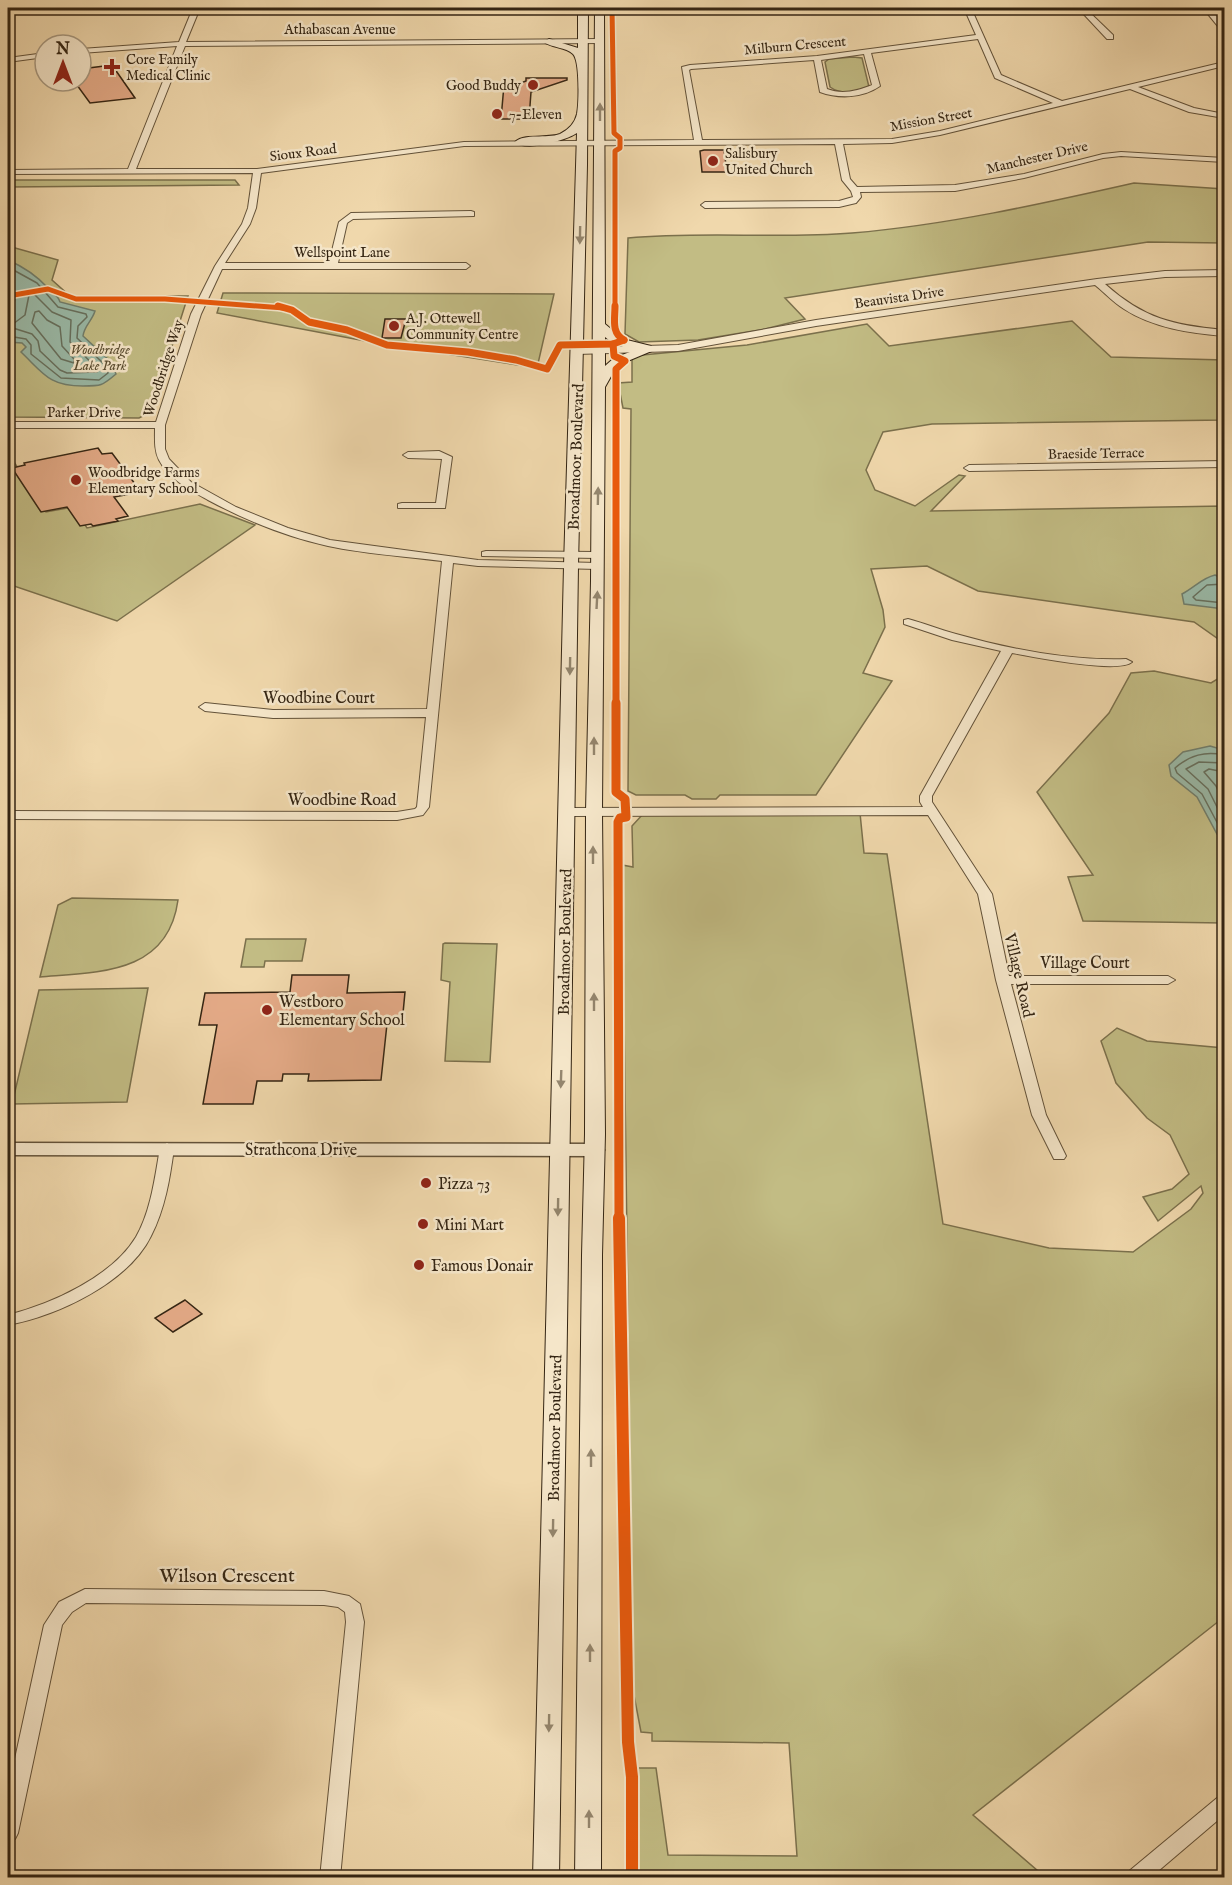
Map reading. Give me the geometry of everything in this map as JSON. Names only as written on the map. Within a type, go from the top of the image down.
[{"type":"main road","name":"Broadmoor Boulevard","points":[[546,1878],[571,560],[582,165],[583,8]]},
{"type":"main road","name":"Broadmoor Boulevard","points":[[588,1878],[591,1266],[594,1150],[594,808],[599,387],[599,8]]},
{"type":"main road","points":[[549,42],[575,34],[583,25]]},
{"type":"main road","points":[[549,42],[575,50],[582,59]]},
{"type":"main road","points":[[520,142],[567,136],[579,126],[581,117]]},
{"type":"main road","points":[[520,142],[567,148],[575,153],[582,165]]},
{"type":"main road","points":[[598,325],[619,342],[648,350]]},
{"type":"main road","points":[[599,387],[609,367],[615,362],[648,350]]},
{"type":"street","points":[[131,172],[196,8]]},
{"type":"street","points":[[967,8],[998,76],[1062,104]]},
{"type":"street","points":[[1081,8],[1110,37]]},
{"type":"street","points":[[1206,8],[1224,28]]},
{"type":"street","name":"Milburn Crescent","points":[[698,141],[685,69],[690,67],[817,58],[980,37]]},
{"type":"street","name":"Athabascan Avenue","points":[[93,50],[181,44],[599,41]]},
{"type":"street","points":[[817,58],[823,90],[830,94],[862,93],[876,86],[867,52]]},
{"type":"street","points":[[8,60],[33,57]]},
{"type":"street","name":"Mission Street","points":[[600,142],[838,141],[913,138],[1224,64]]},
{"type":"street","points":[[1131,87],[1192,110],[1224,116]]},
{"type":"street","points":[[705,205],[839,204],[853,201],[857,197],[855,190],[846,180],[838,141]]},
{"type":"street","name":"Sioux Road","points":[[8,172],[257,171],[439,146],[520,142],[600,142]]},
{"type":"street","name":"Manchester Drive","points":[[855,190],[955,188],[1024,176],[1103,156],[1121,154],[1224,160]]},
{"type":"street","name":"Woodbridge Way","points":[[257,171],[252,208],[246,224],[219,266],[196,314],[160,425],[160,449],[164,460],[175,473],[187,484],[232,509],[284,530],[329,543],[397,554],[478,563],[597,560]]},
{"type":"street","points":[[333,265],[343,222],[351,216],[471,214]]},
{"type":"street","name":"Wellspoint Lane","points":[[219,266],[466,266]]},
{"type":"street","name":"Beauvista Drive","points":[[577,351],[648,350],[725,341],[816,323],[1098,282],[1165,274],[1224,273]]},
{"type":"street","points":[[1098,282],[1131,309],[1146,316],[1185,328],[1224,333]]},
{"type":"street","name":"Parker Drive","points":[[8,425],[160,425]]},
{"type":"street","points":[[402,506],[441,506],[447,457],[439,454],[408,455]]},
{"type":"street","name":"Braeside Terrace","points":[[969,468],[1224,464]]},
{"type":"street","name":"Woodbine Road","points":[[8,815],[397,816],[419,812],[423,807],[448,558]]},
{"type":"street","points":[[908,622],[943,635],[1008,649],[1085,662],[1126,662]]},
{"type":"street","points":[[566,808],[929,807],[926,796],[1008,649]]},
{"type":"street","name":"Woodbine Court","points":[[205,707],[273,714],[432,713]]},
{"type":"street","name":"Village Road","points":[[929,807],[985,894],[1003,980],[1039,1115],[1059,1156]]},
{"type":"street","name":"Village Court","points":[[1003,980],[1168,980]]},
{"type":"street","points":[[8,1320],[47,1308],[85,1289],[111,1273],[126,1259],[143,1239],[154,1209],[167,1148]]},
{"type":"street","name":"Strathcona Drive","points":[[8,1149],[594,1150]]},
{"type":"street","name":"Wilson Crescent","points":[[8,1833],[53,1625],[58,1613],[71,1602],[85,1596],[324,1598],[343,1601],[354,1609],[355,1622],[330,1878]]},
{"type":"street","points":[[1135,1878],[1224,1804]]},
{"type":"green space","points":[[862,58],[869,87],[849,92],[834,90],[830,87],[825,62],[829,59]]},
{"type":"green space","points":[[8,180],[235,180],[239,185],[8,187]]},
{"type":"green space","points":[[1134,183],[1224,189],[1224,243],[1148,242],[785,298],[805,319],[765,329],[698,340],[639,342],[625,334],[628,238],[852,233],[923,225],[994,213]]},
{"type":"green space","name":"Woodbridge Lake Park","points":[[8,246],[58,260],[52,280],[70,296],[188,296],[151,412],[139,418],[8,417]]},
{"type":"green space","points":[[223,293],[554,294],[537,368],[376,343],[217,313]]},
{"type":"green space","points":[[1072,321],[1111,357],[1224,360],[1224,420],[932,424],[883,432],[866,470],[875,490],[915,506],[959,475],[965,476],[931,511],[1224,506],[1224,643],[1194,622],[978,591],[927,566],[871,569],[883,610],[885,627],[863,673],[892,681],[816,795],[720,795],[716,799],[692,799],[685,795],[636,795],[628,791],[631,409],[623,408],[618,383],[632,382],[632,356],[747,345],[867,324],[889,346]]},
{"type":"green space","points":[[14,462],[46,512],[73,507],[87,528],[200,504],[255,525],[117,621],[8,584],[8,463]]},
{"type":"green space","points":[[1154,671],[1211,683],[1224,675],[1224,923],[1083,921],[1068,877],[1093,875],[1037,792],[1109,713],[1131,673]]},
{"type":"green space","points":[[860,813],[864,853],[887,854],[943,1224],[1049,1248],[1133,1252],[1191,1209],[1203,1193],[1201,1186],[1158,1221],[1143,1197],[1172,1189],[1189,1174],[1170,1135],[1147,1118],[1116,1083],[1101,1041],[1117,1028],[1147,1041],[1224,1048],[1224,1617],[973,1815],[1045,1877],[638,1877],[636,1768],[656,1768],[668,1855],[797,1856],[789,1743],[652,1741],[652,1733],[641,1732],[633,1690],[622,865],[633,867],[632,826],[643,814]]},
{"type":"green space","points":[[72,898],[178,900],[172,924],[161,943],[146,956],[107,970],[40,977],[58,905]]},
{"type":"green space","points":[[246,939],[306,939],[302,961],[265,961],[264,967],[241,967]]},
{"type":"green space","points":[[443,944],[497,944],[490,1062],[445,1061],[450,982],[441,980]]},
{"type":"green space","points":[[148,988],[127,1102],[12,1104],[39,990]]},
{"type":"water","points":[[8,260],[34,275],[60,302],[95,311],[83,336],[110,361],[116,374],[98,385],[62,384],[48,377],[21,352],[26,347],[22,343],[8,342],[8,312],[13,309],[15,298],[8,292]]},
{"type":"water","points":[[1215,575],[1224,579],[1224,609],[1184,604],[1182,594],[1202,580]]},
{"type":"water","points":[[1210,746],[1224,750],[1224,836],[1217,834],[1197,797],[1171,776],[1169,765],[1183,752]]},
{"type":"building","points":[[112,65],[135,98],[90,103],[83,93],[93,93],[93,67]]},
{"type":"building","points":[[526,78],[567,78],[567,80],[531,92],[529,119],[501,119],[504,85],[516,85],[526,81]]},
{"type":"building","name":"Salisbury United Church","points":[[724,150],[727,172],[702,172],[700,151]]},
{"type":"building","name":"A.J. Ottewell Community Centre","points":[[385,319],[406,319],[401,338],[382,338]]},
{"type":"building","name":"Woodbridge Farms Elementary School","points":[[98,448],[102,454],[112,453],[141,492],[114,497],[128,516],[116,519],[118,521],[80,526],[67,507],[41,512],[12,468],[25,465],[24,463]]},
{"type":"building","name":"Westboro Elementary School","points":[[292,975],[349,975],[347,993],[405,992],[402,1024],[387,1024],[381,1080],[308,1081],[309,1074],[283,1074],[282,1081],[257,1081],[253,1104],[203,1104],[217,1025],[199,1025],[205,993],[290,992]]},
{"type":"building","points":[[185,1300],[202,1314],[173,1332],[155,1318]]},
{"type":"cycle path","points":[[612,8],[614,133],[620,138],[620,148],[615,151],[615,331],[617,336],[624,340]]},
{"type":"cycle path","points":[[8,296],[48,289],[76,299],[165,299],[278,306],[292,310],[309,322],[347,330],[387,345],[468,352],[516,360],[547,369],[560,345],[613,344],[624,340]]},
{"type":"cycle path","points":[[613,344],[614,356],[625,361],[616,369],[616,792],[625,799],[626,817],[620,818],[618,822],[617,1135],[628,1742],[632,1777],[632,1878]]},
{"type":"place","name":"Core Family Medical Clinic","points":[[112,67]]},
{"type":"place","name":"Good Buddy","points":[[533,85]]},
{"type":"place","name":"7-Eleven","points":[[497,114]]},
{"type":"place","name":"Salisbury United Church","points":[[713,161]]},
{"type":"place","name":"A.J. Ottewell Community Centre","points":[[394,326]]},
{"type":"place","name":"Woodbridge Farms Elementary School","points":[[76,480]]},
{"type":"place","name":"Westboro Elementary School","points":[[267,1010]]},
{"type":"place","name":"Pizza 73","points":[[426,1183]]},
{"type":"place","name":"Mini Mart","points":[[423,1224]]},
{"type":"place","name":"Famous Donair","points":[[419,1265]]}]
